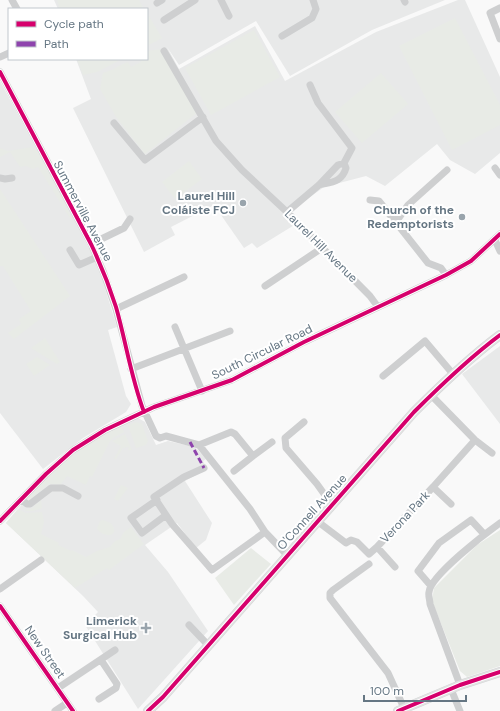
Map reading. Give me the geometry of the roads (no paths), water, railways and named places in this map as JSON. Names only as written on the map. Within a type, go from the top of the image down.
[{"type":"main road","name":"O'Connell Avenue","points":[[148,711],[163,697],[414,412],[453,374],[500,336]]},
{"type":"main road","points":[[401,710],[450,689],[500,672]]},
{"type":"street","points":[[164,20],[195,0]]},
{"type":"street","points":[[221,0],[229,16]]},
{"type":"street","points":[[282,36],[312,18],[316,9],[313,0]]},
{"type":"street","points":[[500,8],[490,13],[500,39]]},
{"type":"street","name":"Laurel Hill Avenue","points":[[164,51],[216,141],[242,170],[287,212],[370,296],[378,307]]},
{"type":"street","name":"Summerville Avenue","points":[[0,72],[97,257],[116,308],[131,369],[144,412],[156,436],[160,438],[166,436],[199,445]]},
{"type":"street","points":[[287,212],[319,185],[338,165],[344,163],[352,148],[318,103],[310,85]]},
{"type":"street","points":[[114,123],[145,160],[203,117]]},
{"type":"street","points":[[319,185],[336,181],[344,175],[346,168],[344,163]]},
{"type":"street","points":[[495,168],[500,175]]},
{"type":"street","points":[[396,222],[408,205],[447,170]]},
{"type":"street","points":[[0,178],[12,178]]},
{"type":"street","points":[[370,200],[379,201],[428,263],[441,268],[446,275]]},
{"type":"street","points":[[91,244],[124,228],[130,219]]},
{"type":"street","name":"South Circular Road","points":[[0,522],[46,474],[73,450],[113,426],[171,401],[232,380],[304,342],[446,275],[471,261],[500,234]]},
{"type":"street","points":[[495,240],[500,251]]},
{"type":"street","points":[[266,286],[322,248]]},
{"type":"street","points":[[70,250],[79,265],[97,257]]},
{"type":"street","points":[[116,308],[184,276]]},
{"type":"street","points":[[175,327],[202,391]]},
{"type":"street","points":[[131,369],[230,331]]},
{"type":"street","points":[[383,376],[425,341],[453,374]]},
{"type":"street","points":[[431,395],[475,440],[492,454]]},
{"type":"street","points":[[304,422],[285,438],[286,448],[317,484],[332,505]]},
{"type":"street","points":[[253,456],[235,434],[231,432],[199,445],[250,509],[266,532],[287,555]]},
{"type":"street","name":"Verona Park","points":[[318,521],[346,544],[351,540],[357,542],[369,554],[433,487],[475,440]]},
{"type":"street","points":[[234,471],[272,442]]},
{"type":"street","points":[[204,468],[184,477],[154,497],[172,524],[212,570],[266,532]]},
{"type":"street","name":"Verona Park","points":[[433,487],[451,504]]},
{"type":"street","points":[[22,500],[27,504],[30,504],[51,488],[63,488],[78,496]]},
{"type":"street","points":[[157,500],[131,518],[142,533],[166,515]]},
{"type":"street","points":[[431,586],[418,571],[439,543],[470,520],[484,534]]},
{"type":"street","points":[[460,686],[430,604],[428,591],[434,580],[484,534],[500,523]]},
{"type":"street","name":"Verona Park","points":[[377,547],[395,567]]},
{"type":"street","points":[[0,589],[41,560]]},
{"type":"street","points":[[369,564],[332,590],[330,593],[330,598],[388,673],[401,710]]},
{"type":"street","name":"New Street","points":[[0,606],[73,711]]},
{"type":"street","points":[[189,625],[208,645]]},
{"type":"street","points":[[58,688],[115,650]]},
{"type":"street","points":[[99,699],[116,688],[117,684],[101,660]]},
{"type":"street","points":[[450,689],[460,711]]},
{"type":"street","points":[[55,711],[67,703]]},
{"type":"place","name":"Laurel Hill Coláiste FCJ","points":[[243,203]]},
{"type":"place","name":"Church of the Redemptorists","points":[[462,217]]},
{"type":"place","name":"Limerick Surgical Hub","points":[[146,628]]}]
